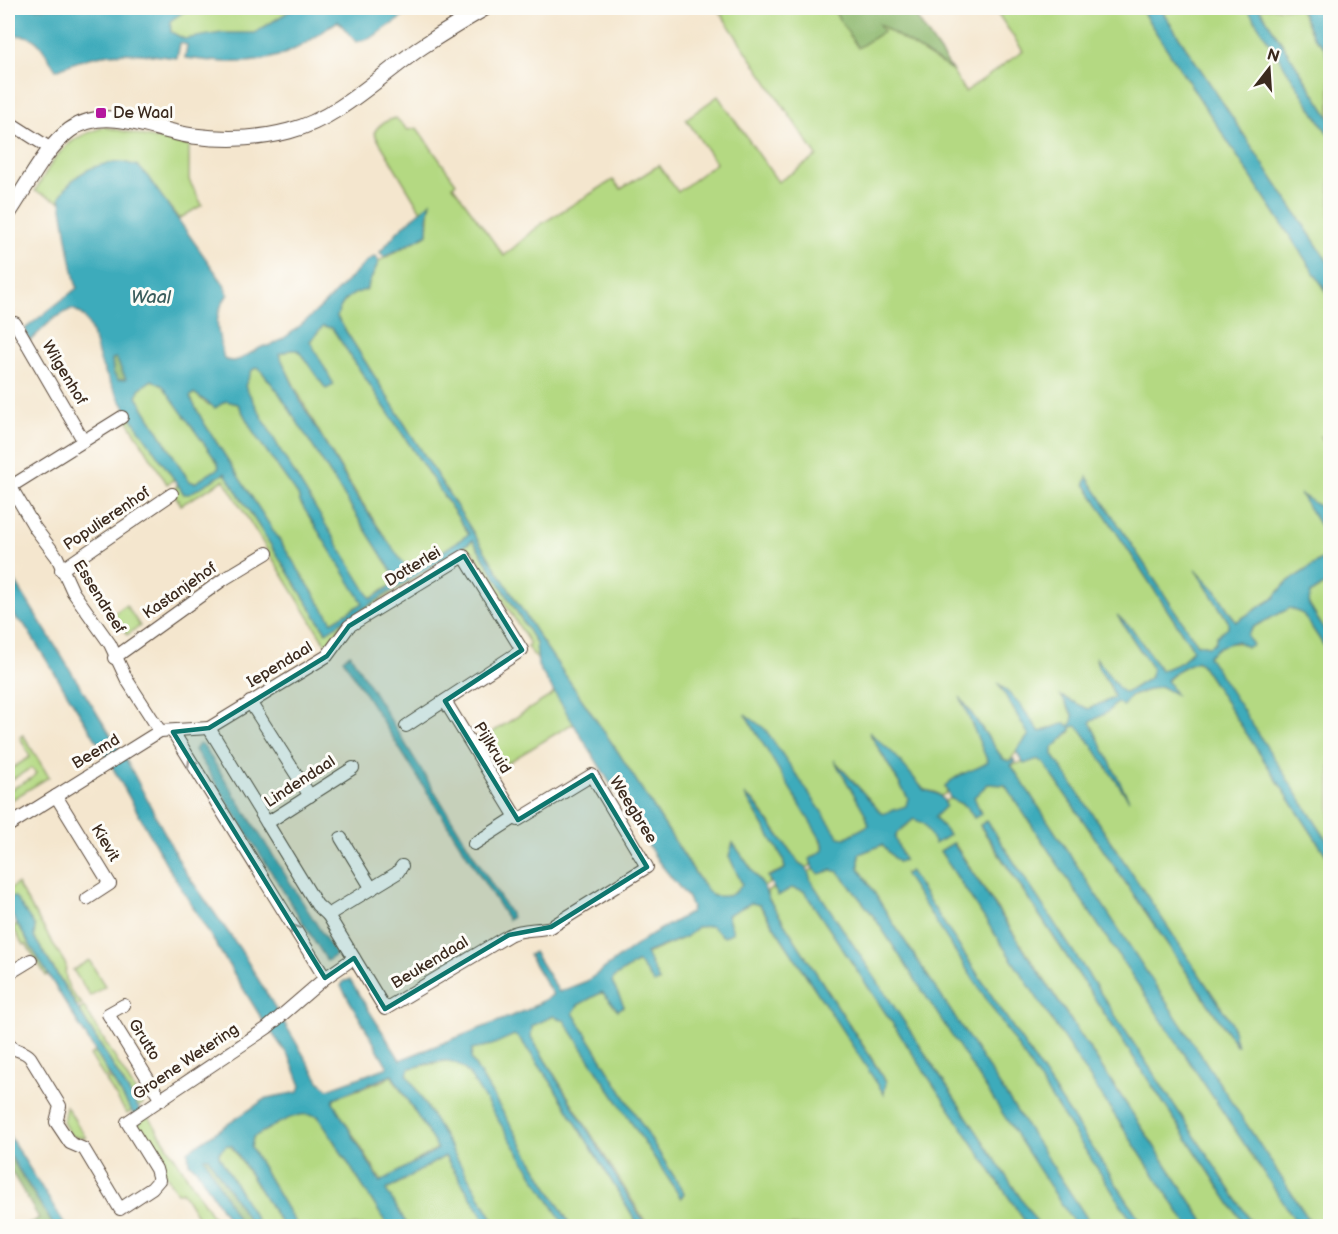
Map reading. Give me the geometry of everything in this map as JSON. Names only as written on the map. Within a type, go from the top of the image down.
[{"type":"street","points":[[8,214],[51,149],[69,131],[86,121],[104,118],[193,136],[246,137],[290,131],[318,120],[422,47],[484,8]]},
{"type":"street","points":[[8,125],[15,126],[51,149]]},
{"type":"street","name":"Wilgenhof","points":[[21,332],[83,440]]},
{"type":"street","points":[[9,485],[122,417]]},
{"type":"street","name":"Essendreef","points":[[9,485],[57,557],[73,592],[110,644],[114,658],[167,732],[325,978]]},
{"type":"street","name":"Populierenhof","points":[[61,570],[172,494]]},
{"type":"street","name":"Kastanjehof","points":[[114,658],[225,579],[267,553]]},
{"type":"street","name":"Dotterlei","points":[[327,656],[349,626],[464,556],[522,650],[456,691],[445,701]]},
{"type":"street","name":"Iependaal","points":[[209,728],[327,656]]},
{"type":"street","points":[[406,726],[445,701]]},
{"type":"street","name":"Pijlkruid","points":[[445,701],[514,814]]},
{"type":"street","name":"Iependaal","points":[[250,702],[310,796]]},
{"type":"street","points":[[209,728],[267,823]]},
{"type":"street","name":"Beemd","points":[[8,826],[127,752],[167,732],[209,728]]},
{"type":"street","name":"Lindendaal","points":[[328,915],[317,905],[267,823],[353,768]]},
{"type":"street","name":"Weegbree","points":[[474,844],[514,814],[518,820],[592,775],[647,867],[551,927],[539,931],[518,931],[509,935]]},
{"type":"street","name":"Kievit","points":[[56,796],[110,884],[87,899]]},
{"type":"street","points":[[341,838],[372,889]]},
{"type":"street","points":[[328,915],[397,873],[402,866]]},
{"type":"street","name":"Beukendaal","points":[[328,915],[385,1009],[509,935]]},
{"type":"street","name":"Groene Wetering","points":[[8,1043],[13,1049],[30,1057],[60,1106],[56,1119],[58,1126],[70,1143],[84,1149],[120,1209],[152,1188],[159,1180],[156,1169],[127,1122],[267,1028],[325,978],[354,958]]},
{"type":"street","points":[[8,974],[31,960]]},
{"type":"street","name":"Grutto","points":[[124,1005],[108,1014],[161,1100]]},
{"type":"highlighted area","points":[[464,556],[522,650],[445,701],[518,820],[592,775],[647,867],[551,927],[509,935],[385,1009],[354,958],[325,978],[173,732],[209,728],[327,656],[349,626]]},
{"type":"green space","points":[[189,8],[294,8],[255,33],[184,39],[171,32],[170,21]]},
{"type":"green space","points":[[717,8],[832,8],[858,47],[877,23],[952,70],[965,92],[1023,51],[994,8],[1140,8],[1330,297],[1330,443],[1319,435],[1330,451],[1330,513],[1302,496],[1330,541],[1330,554],[1286,583],[1274,598],[1236,622],[1216,591],[1197,572],[1228,621],[1228,627],[1217,636],[1215,643],[1209,646],[1197,644],[1087,478],[1085,484],[1193,649],[1182,662],[1161,671],[1133,630],[1119,618],[1152,668],[1151,677],[1126,693],[1120,691],[1096,659],[1114,698],[1088,709],[1062,697],[1073,715],[1073,723],[1069,726],[1065,723],[1040,732],[1018,702],[1000,685],[1029,735],[1009,762],[1003,759],[963,701],[988,762],[950,782],[945,786],[947,793],[941,796],[924,790],[870,734],[908,798],[906,807],[882,814],[837,763],[865,813],[869,825],[845,838],[839,838],[747,716],[816,829],[824,850],[811,858],[811,865],[807,868],[799,863],[754,801],[746,796],[783,858],[785,869],[768,876],[770,883],[764,887],[733,843],[729,856],[742,884],[731,895],[722,897],[708,893],[618,752],[541,640],[337,317],[347,299],[366,290],[379,261],[428,234],[430,203],[421,211],[374,133],[380,125],[389,120],[396,118],[408,130],[417,128],[456,183],[453,186],[504,256],[541,224],[613,180],[621,189],[659,165],[678,192],[716,163],[686,119],[718,96],[778,182],[817,156]]},
{"type":"green space","points":[[832,8],[910,8],[952,70],[879,24],[883,32],[858,48]]},
{"type":"green space","points":[[1160,8],[1247,8],[1252,15],[1330,137],[1330,265]]},
{"type":"green space","points":[[1259,8],[1299,8],[1313,36],[1325,48],[1330,73],[1330,118]]},
{"type":"green space","points":[[105,127],[189,146],[189,180],[202,205],[179,219],[138,166],[102,165],[93,168],[69,186],[60,197],[61,202],[35,191],[62,150],[79,137]]},
{"type":"green space","points":[[323,326],[332,328],[469,534],[410,574],[340,467],[279,354],[298,350],[326,388],[333,384],[310,341]]},
{"type":"green space","points":[[116,358],[126,379],[118,380],[113,373],[112,359]]},
{"type":"green space","points":[[258,367],[279,393],[398,581],[370,599],[283,455],[245,386],[252,370]]},
{"type":"green space","points":[[152,380],[163,386],[218,463],[219,468],[195,483],[189,481],[137,397],[139,389]]},
{"type":"green space","points":[[194,393],[208,405],[226,401],[238,404],[255,435],[298,495],[300,502],[364,603],[332,622],[204,423],[190,397]]},
{"type":"green space","points":[[129,409],[175,479],[167,484],[123,413]]},
{"type":"green space","points":[[225,473],[325,631],[473,540],[536,643],[538,660],[527,647],[530,644],[473,551],[469,553],[465,548],[342,625],[326,645],[224,480],[181,505],[173,492],[178,484],[184,493]]},
{"type":"green space","points":[[1330,581],[1330,639],[1309,605],[1309,595]]},
{"type":"green space","points":[[126,605],[140,626],[127,635],[113,614]]},
{"type":"green space","points":[[1290,608],[1303,614],[1330,655],[1330,845],[1207,656],[1222,645],[1252,644],[1247,635],[1253,627]]},
{"type":"green space","points":[[1196,661],[1201,664],[1330,861],[1330,1226],[1313,1226],[1011,765],[1038,759],[1044,763],[1236,1045],[1231,1022],[1053,755],[1053,748],[1071,731],[1071,727],[1076,726],[1082,730],[1125,794],[1090,722],[1109,711],[1117,702],[1123,705],[1130,697],[1160,686],[1174,693],[1167,681],[1180,669]]},
{"type":"green space","points":[[554,691],[576,725],[570,725],[504,765],[486,736],[552,695]]},
{"type":"green space","points":[[23,735],[49,777],[8,802],[8,791],[32,778],[36,773],[31,768],[8,782],[8,771],[30,757],[20,737]]},
{"type":"green space","points":[[988,784],[1005,785],[1299,1226],[1254,1226],[987,821],[980,826],[1245,1226],[1207,1226],[954,843],[940,851],[1188,1226],[1144,1226],[912,875],[905,873],[1135,1226],[1092,1226],[859,868],[859,854],[882,845],[898,862],[904,860],[895,838],[897,833],[914,819],[924,823],[935,843],[935,816],[946,806],[945,801],[950,798],[967,807],[974,818],[981,814],[974,797]]},
{"type":"green space","points":[[813,869],[819,874],[832,870],[839,872],[875,918],[1077,1226],[1039,1226],[811,881],[808,872]]},
{"type":"green space","points":[[17,884],[66,965],[68,986],[82,1004],[77,1006],[34,937],[35,926],[8,896],[8,890]]},
{"type":"green space","points":[[773,888],[779,895],[791,888],[804,891],[1028,1226],[648,1226],[531,1037],[532,1026],[553,1016],[564,1020],[681,1198],[684,1193],[573,1013],[578,1005],[602,992],[618,1010],[624,1006],[611,981],[614,977],[638,962],[654,982],[659,982],[646,954],[686,937],[697,927],[711,926],[733,932],[727,915],[751,903],[759,904],[884,1093],[886,1081],[768,898],[767,891]]},
{"type":"green space","points":[[17,924],[48,974],[46,976],[26,944],[23,945],[13,927]]},
{"type":"green space","points":[[89,960],[105,986],[90,996],[73,970]]},
{"type":"green space","points":[[84,1007],[143,1104],[138,1107],[79,1010]]},
{"type":"green space","points":[[515,1035],[551,1082],[639,1226],[571,1226],[471,1059],[472,1049]]},
{"type":"green space","points":[[95,1052],[110,1076],[105,1079],[90,1055]]},
{"type":"green space","points":[[452,1060],[463,1068],[494,1108],[565,1226],[497,1226],[407,1074],[410,1068]]},
{"type":"green space","points":[[391,1075],[438,1148],[382,1182],[333,1102],[334,1098],[385,1080]]},
{"type":"green space","points":[[111,1078],[132,1111],[127,1114],[106,1081]]},
{"type":"green space","points":[[66,1106],[86,1138],[71,1136],[63,1122]]},
{"type":"green space","points":[[307,1113],[318,1116],[388,1226],[297,1226],[251,1148],[253,1137],[286,1119]]},
{"type":"green space","points":[[147,1114],[219,1226],[203,1226],[182,1191],[177,1193],[136,1127]]},
{"type":"green space","points":[[231,1146],[283,1226],[260,1226],[218,1156],[222,1147]]},
{"type":"green space","points":[[208,1156],[252,1226],[241,1226],[205,1162],[203,1157]]},
{"type":"green space","points":[[445,1156],[489,1226],[408,1226],[385,1191]]},
{"type":"green space","points":[[11,1158],[54,1226],[26,1226],[39,1218],[8,1166],[8,1160]]},
{"type":"water","points":[[8,8],[189,8],[170,21],[171,32],[184,39],[222,33],[255,33],[294,8],[416,8],[371,38],[356,42],[338,21],[295,49],[269,59],[228,62],[185,58],[187,45],[180,43],[177,58],[129,53],[103,55],[56,70],[38,43],[26,36],[8,37]]},
{"type":"water","points":[[1140,8],[1160,8],[1330,265],[1330,297]]},
{"type":"water","points":[[1247,8],[1259,8],[1330,118],[1330,137]]},
{"type":"water","points":[[1300,8],[1324,8],[1330,16],[1330,73],[1325,48],[1313,36]]},
{"type":"water","name":"Waal","points":[[123,162],[138,166],[223,283],[228,294],[219,310],[217,325],[224,359],[229,361],[239,360],[262,347],[281,340],[321,307],[368,260],[376,256],[379,261],[366,290],[347,299],[337,317],[541,640],[618,752],[702,884],[713,896],[730,895],[736,892],[742,884],[729,856],[733,843],[764,887],[768,898],[886,1082],[884,1094],[760,905],[751,903],[727,915],[733,932],[724,937],[711,926],[697,927],[686,937],[646,953],[659,981],[654,983],[638,962],[614,977],[612,982],[624,1006],[618,1010],[602,992],[578,1005],[573,1013],[684,1193],[681,1198],[564,1020],[553,1016],[532,1026],[531,1037],[646,1226],[639,1226],[551,1082],[521,1040],[514,1035],[492,1045],[472,1049],[471,1059],[571,1226],[565,1226],[469,1074],[456,1063],[443,1061],[410,1068],[407,1074],[497,1226],[489,1226],[445,1156],[386,1190],[408,1226],[388,1226],[318,1116],[309,1114],[285,1120],[253,1137],[251,1148],[297,1226],[283,1226],[232,1146],[227,1145],[219,1152],[219,1156],[260,1226],[252,1226],[208,1157],[204,1157],[241,1226],[232,1226],[196,1168],[189,1163],[188,1151],[267,1098],[298,1092],[301,1086],[290,1058],[262,1019],[167,865],[105,754],[24,624],[13,614],[8,600],[8,570],[128,763],[184,870],[240,949],[319,1081],[328,1089],[388,1067],[341,986],[344,981],[350,980],[400,1060],[527,1010],[553,995],[529,955],[534,952],[559,992],[587,981],[652,934],[690,913],[692,908],[688,898],[658,861],[538,666],[536,643],[473,540],[326,632],[225,473],[189,494],[184,494],[129,415],[110,382],[102,366],[92,332],[84,317],[71,309],[53,319],[30,341],[25,329],[77,288],[60,197],[72,181],[86,170]],"holes":[[[323,326],[332,328],[469,534],[410,573],[355,494],[302,404],[279,354],[298,350],[326,389],[334,385],[310,341]],[[116,358],[126,379],[118,380],[113,373],[112,359]],[[258,367],[279,393],[398,581],[371,599],[283,455],[245,386],[252,370]],[[152,380],[163,386],[218,463],[219,468],[195,483],[189,481],[137,397],[139,389]],[[194,393],[215,408],[226,401],[238,404],[255,435],[298,495],[300,502],[363,603],[332,622],[204,423],[190,397]],[[392,1075],[438,1149],[380,1182],[333,1102],[334,1098]]]},
{"type":"water","points":[[431,202],[428,234],[384,257],[380,252],[398,231]]},
{"type":"water","points":[[1087,477],[1197,644],[1209,646],[1215,643],[1217,636],[1228,627],[1228,621],[1195,569],[1216,591],[1236,622],[1274,598],[1286,583],[1330,554],[1330,581],[1310,594],[1309,605],[1330,639],[1330,655],[1303,614],[1290,608],[1253,627],[1247,635],[1253,645],[1247,647],[1237,641],[1219,647],[1208,656],[1330,845],[1330,861],[1197,661],[1180,669],[1167,680],[1175,694],[1160,686],[1130,696],[1123,706],[1117,702],[1109,711],[1090,722],[1129,800],[1077,726],[1071,727],[1071,730],[1053,748],[1053,755],[1231,1022],[1237,1046],[1044,763],[1038,759],[1024,764],[1016,751],[1029,735],[998,683],[1018,702],[1040,732],[1065,723],[1069,726],[1072,723],[1073,715],[1061,696],[1088,709],[1114,698],[1096,658],[1120,690],[1126,693],[1151,677],[1152,668],[1117,615],[1133,630],[1161,671],[1182,662],[1193,649],[1085,484]]},
{"type":"water","points":[[1300,494],[1330,513],[1330,541]]},
{"type":"water","points":[[350,654],[512,917],[508,920],[343,659]]},
{"type":"water","points":[[960,697],[1003,759],[1009,761],[1014,759],[1015,762],[1011,765],[1313,1226],[1299,1226],[1005,785],[988,784],[974,797],[981,814],[974,818],[967,807],[950,798],[945,786],[955,778],[988,762]]},
{"type":"water","points":[[745,714],[765,729],[839,837],[845,838],[869,825],[865,813],[834,760],[882,814],[906,806],[908,798],[869,732],[895,755],[924,790],[940,796],[946,806],[935,817],[949,835],[935,844],[924,824],[914,819],[897,833],[895,838],[904,860],[898,862],[882,845],[859,854],[859,868],[1092,1226],[1076,1226],[875,918],[839,872],[832,870],[819,874],[813,869],[810,859],[824,850],[823,843]]},
{"type":"water","points":[[199,744],[203,745],[336,955],[327,961],[195,750]]},
{"type":"water","points":[[745,795],[753,801],[799,863],[807,868],[811,881],[1039,1226],[1028,1226],[804,891],[791,888],[778,896],[768,877],[785,869],[783,858]]},
{"type":"water","points":[[987,821],[1254,1226],[1245,1226],[980,825]]},
{"type":"water","points":[[953,843],[1207,1226],[1188,1226],[940,851]]},
{"type":"water","points":[[910,871],[1144,1226],[1135,1226],[905,875]]},
{"type":"water","points":[[8,896],[15,897],[35,926],[34,937],[144,1117],[139,1123],[8,909]]},
{"type":"water","points":[[8,1134],[66,1226],[54,1226],[8,1152]]},
{"type":"place","name":"De Waal","points":[[101,113]]}]
